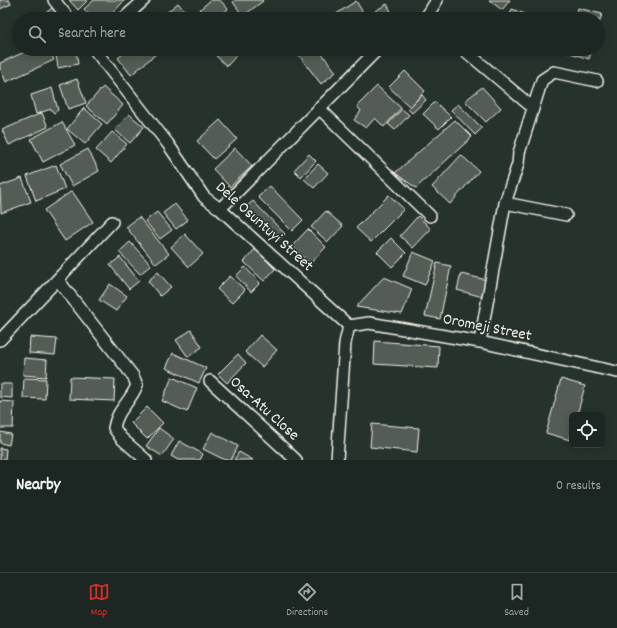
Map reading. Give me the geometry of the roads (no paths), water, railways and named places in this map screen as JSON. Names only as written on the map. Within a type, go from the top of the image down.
[{"type":"street","points":[[54,0],[63,12]]},
{"type":"street","points":[[131,12],[144,0]]},
{"type":"street","points":[[429,12],[437,0]]},
{"type":"street","name":"Dele Osuntuyi Street","points":[[99,56],[168,144],[204,197],[220,209],[349,326]]},
{"type":"street","points":[[220,209],[371,56]]},
{"type":"street","points":[[471,56],[532,107]]},
{"type":"street","points":[[480,342],[506,204],[518,164],[519,154],[532,107],[542,80],[554,72],[597,80]]},
{"type":"street","points":[[318,108],[430,216]]},
{"type":"street","points":[[506,204],[566,215]]},
{"type":"street","points":[[0,340],[112,222]]},
{"type":"street","points":[[58,280],[133,376],[137,385],[132,396],[116,416],[114,428],[121,438],[146,460]]},
{"type":"street","name":"Oromeji Street","points":[[349,326],[369,323],[480,342],[617,372]]},
{"type":"street","points":[[338,460],[345,343],[349,326]]},
{"type":"street","name":"Osa-Atu Close","points":[[210,381],[296,460]]}]
